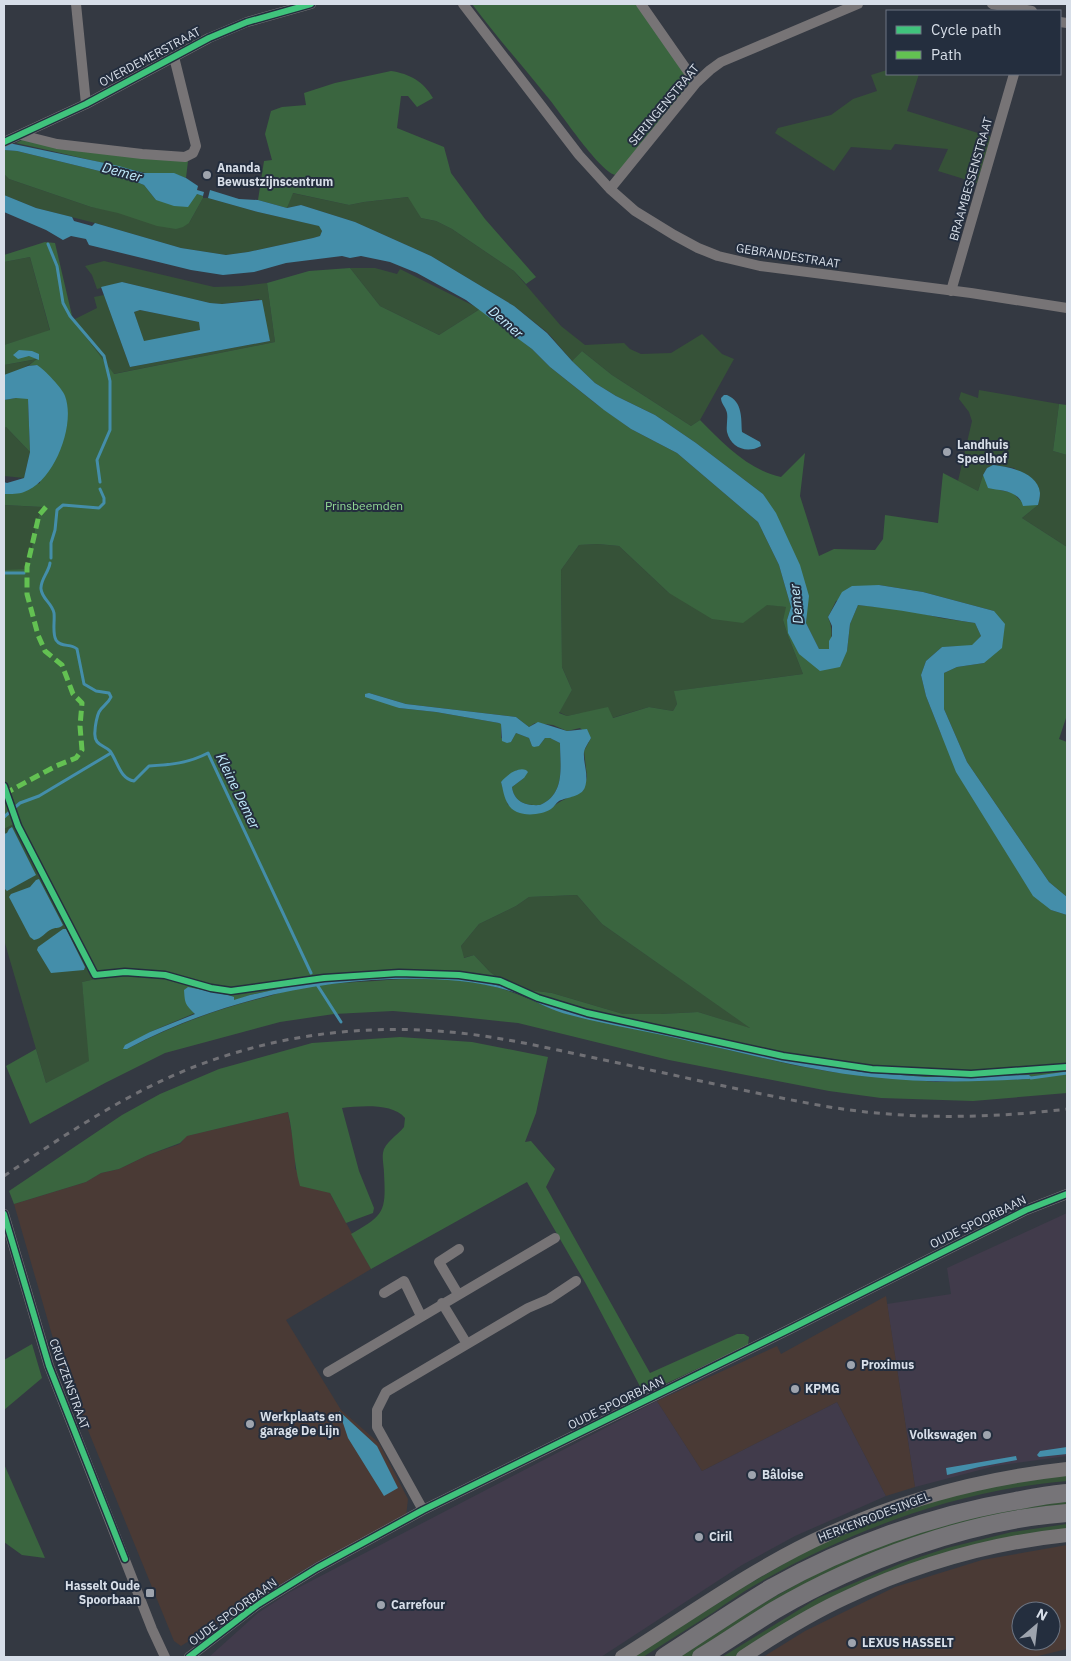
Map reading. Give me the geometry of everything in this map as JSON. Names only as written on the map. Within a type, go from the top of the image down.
[{"type":"highway","name":"HERKENRODESINGEL","points":[[664,1657],[773,1588],[824,1562],[881,1538],[934,1519],[986,1506],[1067,1493]]},
{"type":"highway","points":[[701,1657],[782,1606],[831,1580],[887,1556],[935,1540],[998,1523],[1067,1513]]},
{"type":"street","points":[[76,4],[86,104]]},
{"type":"street","name":"OVERDEMERSTRAAT","points":[[4,142],[86,104],[209,38],[247,22],[311,4]]},
{"type":"street","name":"GEBRANDESTRAAT","points":[[463,4],[579,155],[610,189],[635,211],[674,236],[718,256],[760,266],[1067,308]]},
{"type":"street","points":[[641,4],[696,83]]},
{"type":"street","name":"SERINGENSTRAAT","points":[[610,189],[696,83],[710,70],[721,62],[858,4]]},
{"type":"street","points":[[992,4],[1026,10]]},
{"type":"street","name":"OVERDEMERSTRAAT","points":[[21,135],[57,144],[186,157],[193,153],[196,146],[186,99],[174,57]]},
{"type":"street","name":"BRAAMBESSENSTRAAT","points":[[950,291],[1014,75]]},
{"type":"street","name":"OUDE SPOORBAAN","points":[[189,1657],[257,1605],[317,1568],[423,1510],[1026,1210],[1067,1194]]},
{"type":"street","name":"CRUTZENSTRAAT","points":[[4,1214],[49,1366],[152,1629],[166,1657]]},
{"type":"street","points":[[328,1372],[555,1238]]},
{"type":"street","points":[[458,1294],[439,1262],[459,1249]]},
{"type":"street","points":[[384,1293],[404,1281],[422,1316]]},
{"type":"street","points":[[423,1510],[377,1427],[377,1410],[386,1392],[528,1308],[549,1299],[576,1281]]},
{"type":"street","points":[[442,1303],[467,1344]]},
{"type":"street","name":"HERKENRODESINGEL","points":[[622,1657],[748,1576],[830,1532],[933,1495],[1002,1478],[1067,1469]]},
{"type":"street","points":[[747,1656],[843,1599],[887,1579],[974,1551],[1067,1535]]},
{"type":"shaded area","points":[[288,1112],[295,1151],[295,1169],[330,1193],[371,1269],[286,1320],[341,1410],[379,1443],[408,1499],[406,1517],[315,1563],[181,1646],[174,1641],[59,1359],[14,1204],[86,1182],[101,1173],[119,1169],[148,1155],[180,1144],[186,1136]]},
{"type":"shaded area","points":[[1067,1213],[1067,1456],[995,1466],[915,1487],[887,1304],[951,1294],[947,1268]]},
{"type":"shaded area","points":[[886,1296],[915,1487],[886,1496],[837,1402],[702,1471],[657,1401],[777,1346],[781,1354]]},
{"type":"shaded area","points":[[657,1401],[702,1471],[837,1402],[886,1496],[795,1536],[742,1565],[601,1657],[209,1657],[258,1613],[290,1592]]},
{"type":"shaded area","points":[[1067,1545],[1067,1649],[1061,1650],[1061,1601],[1011,1601],[1011,1651],[1059,1651],[1034,1657],[763,1657],[805,1631],[895,1587],[982,1560]]},
{"type":"green space","points":[[472,4],[636,4],[691,83],[615,175],[608,171],[589,151]]},
{"type":"green space","points":[[886,70],[886,75],[919,75],[907,111],[991,137],[977,183],[938,171],[948,149],[895,144],[891,150],[851,147],[834,171],[775,133],[778,128],[831,115],[853,99],[877,91],[871,75]]},
{"type":"green space","points":[[391,71],[415,79],[425,87],[433,98],[417,107],[408,96],[401,96],[397,128],[444,147],[451,173],[485,219],[536,277],[526,284],[514,271],[452,229],[436,221],[421,218],[408,197],[349,205],[293,193],[287,208],[258,200],[264,161],[272,160],[265,134],[271,111],[282,107],[306,105],[304,93],[335,83]]},
{"type":"green space","points":[[24,139],[188,161],[186,178],[174,174],[141,172],[16,143]]},
{"type":"green space","points":[[4,150],[17,151],[124,177],[144,185],[156,200],[197,194],[203,196],[203,198],[189,223],[183,227],[176,229],[157,226],[118,213],[91,207],[9,179],[4,174]]},
{"type":"green space","points":[[4,174],[9,179],[91,207],[189,223],[203,198],[208,198],[320,226],[322,231],[320,236],[313,238],[226,255],[181,248],[36,208],[4,195]]},
{"type":"green space","points":[[292,193],[349,205],[409,197],[421,218],[436,221],[452,229],[514,271],[561,326],[585,345],[624,343],[630,349],[641,354],[671,353],[702,334],[722,354],[734,359],[700,420],[691,426],[612,375],[582,351],[572,361],[548,333],[514,306],[431,256],[355,222],[301,205],[287,208]]},
{"type":"green space","name":"Prinsbeemden","points":[[45,242],[55,243],[73,320],[114,374],[275,342],[267,283],[309,271],[350,268],[380,306],[439,335],[480,309],[532,349],[550,367],[595,403],[631,429],[677,453],[758,522],[779,565],[791,607],[787,620],[799,654],[847,651],[850,624],[858,605],[907,610],[975,623],[981,636],[972,646],[942,647],[926,661],[921,675],[926,696],[941,734],[1051,910],[1067,915],[1067,1093],[973,1101],[881,1098],[829,1091],[669,1060],[518,1023],[393,1011],[334,1014],[280,1022],[165,1053],[30,1124],[6,1066],[36,1049],[46,1083],[89,1061],[82,982],[100,978],[18,822],[4,829],[4,570],[28,569],[36,524],[42,507],[4,505],[4,494],[40,483],[37,365],[28,366],[37,359],[4,365],[4,345],[50,330],[30,257],[4,262],[4,255]],"holes":[[[579,545],[619,546],[669,593],[712,619],[743,623],[767,605],[786,607],[783,620],[803,674],[674,691],[677,704],[673,711],[649,707],[613,718],[608,707],[567,716],[559,713],[572,690],[562,667],[561,570]],[[369,693],[406,704],[516,717],[529,727],[535,723],[553,725],[567,731],[580,728],[591,738],[584,751],[587,777],[583,791],[561,801],[550,809],[508,805],[501,782],[517,770],[524,778],[512,787],[518,800],[530,805],[540,805],[554,794],[558,787],[561,770],[560,743],[550,738],[545,738],[539,746],[532,746],[529,738],[516,733],[511,742],[501,738],[501,724],[499,723],[436,712],[399,708]],[[577,895],[602,924],[750,1028],[698,1012],[623,1014],[552,993],[513,988],[490,972],[474,955],[464,958],[461,946],[479,924],[516,906],[529,897]],[[431,976],[460,978],[512,989],[562,1009],[612,1021],[800,1061],[862,1072],[926,1077],[1029,1075],[1033,1078],[936,1082],[832,1072],[793,1065],[553,1009],[515,993],[492,986],[434,979],[339,983],[298,988],[212,1013],[160,1033],[127,1049],[150,1032],[195,1013],[191,1010],[204,990],[234,1001],[250,995],[314,981]]]},
{"type":"green space","points":[[30,257],[50,331],[4,345],[4,262]]},
{"type":"green space","points":[[104,261],[214,287],[267,283],[275,342],[113,374],[73,320],[97,308],[94,297],[104,295],[130,367],[270,341],[259,299],[222,304],[210,303],[122,282],[97,289],[92,275],[85,266]]},
{"type":"green space","points":[[350,268],[375,268],[397,274],[400,269],[480,309],[439,335],[380,306]]},
{"type":"green space","points":[[140,310],[199,322],[200,330],[144,342],[134,312]]},
{"type":"green space","points":[[582,351],[612,375],[691,426],[700,420],[737,454],[758,468],[781,477],[805,453],[800,496],[819,556],[834,549],[875,550],[883,539],[885,515],[938,523],[943,473],[978,491],[983,475],[1000,490],[1013,493],[1021,501],[1038,505],[1022,518],[1067,547],[1067,715],[1059,739],[1067,742],[1067,897],[1049,882],[967,762],[944,709],[944,673],[957,667],[984,663],[994,611],[923,592],[879,585],[836,601],[828,617],[831,625],[829,650],[819,649],[806,623],[808,596],[763,494],[696,443],[655,415],[616,396],[595,383],[572,361]]},
{"type":"green space","points":[[38,359],[4,380],[4,365]]},
{"type":"green space","points":[[979,390],[1059,404],[1053,451],[1067,455],[1067,547],[1022,518],[1038,505],[1040,493],[1014,468],[993,465],[987,468],[978,491],[958,481],[972,421],[969,412],[959,399],[961,392],[978,398]]},
{"type":"green space","points":[[28,398],[30,452],[6,427],[4,428],[4,400]]},
{"type":"green space","points":[[1059,404],[1067,405],[1067,455],[1053,451]]},
{"type":"green space","points":[[5,426],[30,452],[24,478],[4,476]]},
{"type":"green space","points":[[4,505],[42,507],[36,524],[28,570],[4,570]]},
{"type":"green space","points":[[579,545],[619,546],[669,593],[787,607],[783,620],[803,674],[675,691],[677,704],[673,711],[649,707],[612,718],[582,713],[567,716],[559,712],[572,690],[562,667],[561,570]]},
{"type":"green space","points":[[18,822],[100,978],[82,982],[90,1061],[46,1083],[4,940],[4,829]]},
{"type":"green space","points":[[577,895],[602,924],[752,1029],[698,1012],[623,1014],[552,993],[513,988],[490,972],[474,955],[463,958],[461,946],[479,924],[516,906],[529,897]]},
{"type":"green space","points":[[400,1037],[472,1042],[548,1057],[536,1113],[525,1142],[531,1141],[555,1169],[546,1187],[650,1373],[737,1334],[744,1334],[749,1337],[748,1345],[644,1394],[586,1284],[527,1182],[371,1269],[351,1234],[371,1222],[381,1211],[384,1196],[384,1149],[404,1127],[405,1118],[400,1113],[385,1108],[367,1106],[342,1108],[359,1171],[374,1208],[373,1213],[346,1223],[330,1193],[300,1186],[288,1112],[187,1136],[180,1143],[148,1155],[119,1169],[101,1173],[86,1182],[14,1204],[9,1191],[122,1115],[160,1094],[219,1069],[312,1043]]},
{"type":"green space","points":[[32,1344],[42,1378],[4,1410],[4,1360]]},
{"type":"green space","points":[[4,1464],[45,1558],[22,1555],[4,1542]]},
{"type":"green space","points":[[1067,1475],[1067,1481],[985,1493],[945,1503],[867,1530],[791,1565],[745,1591],[643,1657],[633,1657],[742,1588],[811,1548],[854,1529],[952,1495],[998,1485]]},
{"type":"green space","points":[[1067,1498],[1067,1506],[941,1531],[745,1621],[691,1657],[676,1657],[817,1573],[877,1546],[908,1534],[967,1517]]},
{"type":"green space","points":[[1067,1524],[1067,1530],[826,1602],[734,1657],[722,1657],[818,1598],[902,1563],[947,1548],[1012,1532]]},
{"type":"water","name":"Demer","points":[[4,142],[119,166],[143,173],[174,173],[198,186],[197,190],[204,192],[203,196],[197,194],[188,207],[174,206],[156,200],[144,185],[124,177],[17,151],[4,150]]},
{"type":"water","name":"Demer","points":[[210,190],[239,199],[258,200],[287,208],[301,205],[355,222],[431,256],[514,306],[547,333],[595,383],[616,396],[655,415],[696,443],[763,494],[776,513],[800,565],[809,596],[806,623],[819,649],[829,649],[832,626],[828,617],[842,592],[852,586],[879,585],[923,592],[994,611],[1005,624],[1002,648],[984,663],[957,667],[944,673],[944,709],[967,762],[1049,882],[1067,897],[1067,915],[1051,910],[1033,896],[956,772],[926,696],[921,675],[926,661],[942,647],[972,645],[981,636],[975,623],[858,605],[850,624],[847,651],[840,667],[820,671],[799,654],[788,633],[787,620],[791,607],[779,565],[758,522],[677,453],[631,429],[550,367],[532,349],[466,300],[417,273],[390,262],[361,256],[350,258],[342,256],[286,263],[254,272],[223,275],[191,270],[89,245],[86,239],[71,236],[63,240],[46,230],[4,212],[4,195],[36,208],[72,217],[74,221],[92,226],[95,223],[181,248],[226,255],[313,238],[320,236],[322,231],[319,226],[208,198]]},
{"type":"water","points":[[122,282],[210,303],[222,304],[262,300],[270,341],[130,367],[101,287]],"holes":[[[140,310],[199,322],[200,330],[144,341],[134,312]]]},
{"type":"water","points":[[19,350],[32,351],[39,354],[39,360],[29,356],[18,359],[13,355]]},
{"type":"water","points":[[37,365],[53,379],[65,396],[68,408],[65,436],[60,451],[45,477],[35,486],[24,492],[5,494],[4,482],[7,483],[24,478],[30,452],[28,399],[4,400],[4,375],[28,366]]},
{"type":"water","points":[[724,395],[732,398],[739,406],[742,432],[760,442],[761,446],[750,449],[740,448],[729,438],[727,415],[721,400]]},
{"type":"water","points":[[993,465],[1014,469],[1034,480],[1040,493],[1038,505],[1023,506],[1014,494],[988,488],[983,475],[987,468]]},
{"type":"water","points":[[369,693],[406,704],[516,717],[529,727],[538,722],[567,731],[587,729],[591,738],[584,752],[585,787],[581,793],[559,801],[552,808],[541,813],[522,814],[516,812],[511,809],[507,802],[501,782],[509,774],[523,769],[526,770],[528,772],[524,778],[512,787],[515,796],[518,800],[530,805],[540,805],[548,800],[558,787],[560,778],[560,743],[550,738],[545,738],[539,746],[534,747],[529,738],[516,733],[511,742],[507,743],[502,741],[501,724],[499,723],[436,712],[399,708],[365,697],[365,694]]},
{"type":"water","points":[[12,827],[36,875],[7,891],[4,888],[4,834]]},
{"type":"water","points":[[39,879],[63,925],[52,929],[34,940],[30,937],[9,897],[11,894],[30,887]]},
{"type":"water","points":[[63,929],[66,929],[85,967],[84,970],[51,973],[37,950],[38,947]]},
{"type":"water","points":[[404,976],[460,978],[492,984],[512,989],[562,1009],[612,1021],[800,1061],[862,1072],[926,1077],[1029,1075],[1033,1078],[990,1081],[931,1081],[891,1079],[826,1071],[585,1019],[557,1011],[504,989],[460,981],[418,979],[332,984],[289,991],[205,1015],[165,1030],[127,1049],[123,1049],[125,1045],[150,1032],[195,1014],[185,1001],[184,990],[188,987],[228,995],[234,997],[234,1000],[314,981]]},
{"type":"water","points":[[339,1411],[377,1446],[398,1488],[384,1496],[348,1438]]},
{"type":"water","points":[[1067,1447],[1067,1454],[1039,1457],[1037,1455],[1040,1451]]},
{"type":"water","points":[[1016,1456],[1017,1460],[947,1475],[946,1468]]},
{"type":"waterway","name":"Kleine Demer","points":[[48,244],[57,266],[63,303],[70,316],[104,356],[110,381],[110,430],[97,460],[100,482]]},
{"type":"waterway","name":"Kleine Demer","points":[[51,558],[51,543],[55,530],[57,510],[63,505],[99,508],[104,503],[100,489]]},
{"type":"waterway","name":"Kleine Demer","points":[[50,563],[41,589],[43,596],[54,613],[56,640],[61,644],[77,649],[84,684],[96,691],[109,693],[111,697],[98,714],[95,729],[96,740],[110,751],[122,774],[129,780],[134,781],[149,766],[179,763],[208,753],[311,973]]},
{"type":"waterway","points":[[4,573],[24,573]]},
{"type":"waterway","points":[[4,817],[20,803],[39,796],[111,753]]},
{"type":"waterway","points":[[316,983],[341,1022]]},
{"type":"waterway","name":"Kleine Demer","points":[[1031,1078],[1067,1073]]},
{"type":"railway","points":[[4,1176],[87,1121],[145,1089],[206,1062],[262,1045],[286,1040],[361,1030],[436,1031],[494,1038],[789,1100],[849,1110],[911,1115],[974,1116],[1067,1109]]},
{"type":"marked path","points":[[4,794],[56,766],[76,758],[82,750],[80,726],[82,703],[73,694],[62,665],[45,651],[38,635],[27,594],[27,567],[39,515],[46,507]]},
{"type":"cycle path","points":[[4,142],[86,104],[209,38],[247,22],[311,4]]},
{"type":"cycle path","points":[[4,786],[18,826],[95,975],[125,972],[165,975],[211,988],[231,991],[324,978],[399,973],[459,975],[500,981],[538,998],[587,1013],[783,1056],[872,1069],[971,1074],[1067,1067]]},
{"type":"cycle path","points":[[189,1657],[257,1605],[317,1568],[423,1510],[1026,1210],[1067,1194]]},
{"type":"cycle path","points":[[4,1214],[49,1366],[125,1559]]},
{"type":"place","name":"Ananda Bewustzijnscentrum","points":[[207,175]]},
{"type":"place","name":"Landhuis Speelhof","points":[[947,452]]},
{"type":"place","name":"Proximus","points":[[851,1365]]},
{"type":"place","name":"KPMG","points":[[795,1389]]},
{"type":"place","name":"Werkplaats en garage De Lijn","points":[[250,1424]]},
{"type":"place","name":"Volkswagen","points":[[987,1435]]},
{"type":"place","name":"Bâloise","points":[[752,1475]]},
{"type":"place","name":"Ciril","points":[[699,1537]]},
{"type":"place","name":"Hasselt Oude Spoorbaan","points":[[150,1593]]},
{"type":"place","name":"Carrefour","points":[[381,1605]]},
{"type":"place","name":"LEXUS HASSELT","points":[[852,1643]]}]
